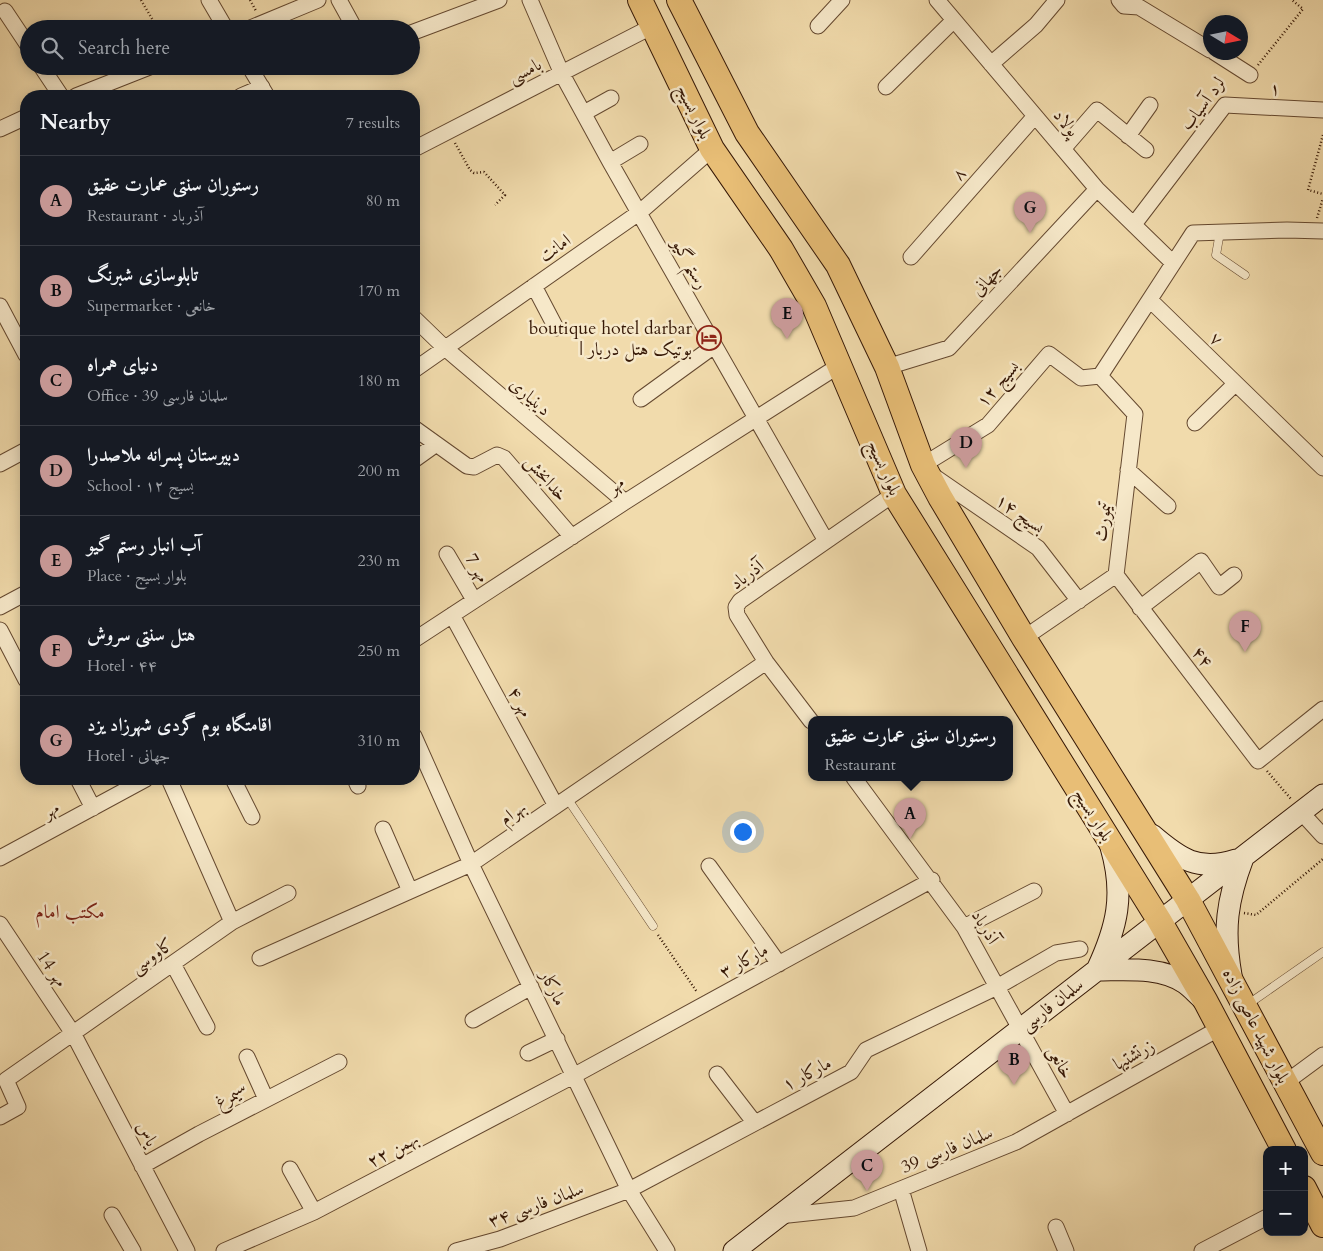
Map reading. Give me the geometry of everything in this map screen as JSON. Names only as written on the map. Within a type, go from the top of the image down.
[{"type":"main road","name":"بلوار بسیج","points":[[640,0],[712,148],[781,249],[814,306],[894,494],[1159,920]]},
{"type":"main road","name":"بلوار بسیج","points":[[679,0],[748,133],[838,265],[887,367],[925,468],[1021,633],[1188,900]]},
{"type":"main road","points":[[958,598],[973,601],[986,592],[988,577]]},
{"type":"main road","points":[[985,641],[988,625],[1003,618],[1021,633]]},
{"type":"main road","name":"سلمان فارسی","points":[[734,1251],[1159,920],[1188,900],[1323,796]]},
{"type":"main road","points":[[1141,826],[1174,854],[1200,865],[1218,866],[1243,858]]},
{"type":"main road","points":[[1110,842],[1117,868],[1118,915],[1109,945],[1097,970],[1132,969],[1157,972],[1184,982],[1206,1002]]},
{"type":"main road","points":[[1232,979],[1226,945],[1227,911],[1233,884],[1243,858]]},
{"type":"main road","name":"بلوار شهید عاصی زاده","points":[[1188,900],[1232,979],[1244,1008],[1322,1148]]},
{"type":"main road","name":"بلوار شهید عاصی زاده","points":[[1159,920],[1206,1002],[1282,1146]]},
{"type":"main road","points":[[1308,1198],[1323,1225]]},
{"type":"street","points":[[209,0],[221,20]]},
{"type":"street","points":[[270,20],[318,0]]},
{"type":"street","points":[[339,0],[350,20]]},
{"type":"street","points":[[420,30],[499,0]]},
{"type":"street","name":"رستم گیو","points":[[530,0],[562,74],[610,162],[826,541]]},
{"type":"street","points":[[818,26],[842,0]]},
{"type":"street","name":"پولاد","points":[[937,0],[1097,189],[1173,263]]},
{"type":"street","points":[[991,64],[1036,25],[1057,0]]},
{"type":"street","points":[[1118,0],[1124,6],[1139,7],[1203,46]]},
{"type":"street","points":[[6,11],[20,33]]},
{"type":"street","points":[[886,87],[954,20]]},
{"type":"street","name":"بامسی","points":[[420,145],[653,26]]},
{"type":"street","points":[[1227,60],[1250,74]]},
{"type":"street","points":[[47,75],[57,90]]},
{"type":"street","points":[[91,90],[129,75]]},
{"type":"street","points":[[254,75],[263,90]]},
{"type":"street","points":[[584,113],[611,98]]},
{"type":"street","points":[[1128,136],[1150,105]]},
{"type":"street","name":"۱","points":[[1225,105],[1323,110]]},
{"type":"street","name":"لرد آسیاب","points":[[1134,223],[1225,105]]},
{"type":"street","points":[[1063,149],[1097,110],[1146,150]]},
{"type":"street","name":"۸","points":[[911,257],[1035,116]]},
{"type":"street","points":[[0,129],[20,120]]},
{"type":"street","points":[[610,162],[640,144]]},
{"type":"street","name":"امانت","points":[[420,366],[640,212],[712,148]]},
{"type":"street","name":"جهانی","points":[[887,367],[949,348],[1097,189]]},
{"type":"street","points":[[1100,376],[1193,233],[1318,231]]},
{"type":"street","points":[[534,286],[556,328]]},
{"type":"street","name":"۷","points":[[1150,300],[1323,468]]},
{"type":"street","points":[[0,306],[20,331]]},
{"type":"street","name":"دینیاری","points":[[420,324],[445,348],[624,502]]},
{"type":"street","points":[[641,399],[714,346]]},
{"type":"street","name":"بسیج ۱۲","points":[[925,468],[988,425],[1049,354],[1081,378],[1100,376]]},
{"type":"street","name":"مهر","points":[[420,636],[624,502],[840,365]]},
{"type":"street","name":"تیمورث","points":[[1100,376],[1135,414],[1116,575]]},
{"type":"street","points":[[1195,423],[1235,384]]},
{"type":"street","name":"خدابخش","points":[[420,433],[470,468],[497,455],[504,458],[572,537]]},
{"type":"street","points":[[420,456],[435,445]]},
{"type":"street","points":[[0,464],[20,453]]},
{"type":"street","name":"بسیج ۱۴","points":[[925,468],[1038,548],[1079,601]]},
{"type":"street","points":[[1128,470],[1168,506]]},
{"type":"street","name":"آذرباد","points":[[808,717],[766,662],[738,615],[736,607],[740,601],[894,494]]},
{"type":"street","name":"مهر 7","points":[[447,554],[474,600]]},
{"type":"street","points":[[1140,608],[1201,561],[1219,587],[1234,575]]},
{"type":"street","points":[[1021,633],[1079,601],[1116,575]]},
{"type":"street","name":"۴۴","points":[[1116,575],[1258,761]]},
{"type":"street","points":[[0,607],[20,596]]},
{"type":"street","name":"مهر ۴","points":[[452,615],[561,802]]},
{"type":"street","points":[[0,630],[20,664]]},
{"type":"street","name":"بهرام","points":[[260,958],[471,864],[766,662]]},
{"type":"street","points":[[1258,761],[1323,709]]},
{"type":"street","name":"مارکار","points":[[420,749],[471,864],[575,1075],[629,1190],[665,1250]]},
{"type":"street","name":"آذرباد","points":[[856,781],[932,880],[964,927],[1020,1029]]},
{"type":"street","points":[[81,785],[94,808]]},
{"type":"street","name":"مهر","points":[[0,858],[135,785]]},
{"type":"street","points":[[172,785],[232,922]]},
{"type":"street","points":[[236,785],[252,817]]},
{"type":"street","points":[[1302,812],[1323,836]]},
{"type":"street","points":[[383,829],[410,891]]},
{"type":"street","points":[[709,866],[779,964]]},
{"type":"street","name":"مارکار ۳","points":[[575,1075],[932,880]]},
{"type":"street","points":[[964,927],[1034,891]]},
{"type":"street","name":"کاووسی","points":[[0,1117],[18,1107],[6,1080],[74,1035],[232,922],[288,893]]},
{"type":"street","name":"مهر 14","points":[[0,924],[74,1035]]},
{"type":"street","name":"مارکار ۱","points":[[629,1190],[851,1072],[866,1050],[997,987],[1056,953],[1080,949]]},
{"type":"street","points":[[173,964],[207,1027]]},
{"type":"street","points":[[473,1020],[532,987]]},
{"type":"street","name":"زرتشتیها","points":[[1067,1114],[1220,1028]]},
{"type":"street","name":"خانعی","points":[[1020,1029],[1067,1114]]},
{"type":"street","name":"یاس","points":[[74,1035],[187,1251]]},
{"type":"street","points":[[528,1053],[557,1039]]},
{"type":"street","points":[[1285,1083],[1323,1055]]},
{"type":"street","points":[[247,1057],[266,1099]]},
{"type":"street","name":"سیمرغ","points":[[142,1166],[339,1062]]},
{"type":"street","points":[[717,1074],[754,1122]]},
{"type":"street","name":"۲۲ بهمن","points":[[224,1251],[314,1212],[575,1075]]},
{"type":"street","name":"سلمان فارسی 39","points":[[778,1216],[854,1208],[1016,1142],[1067,1114]]},
{"type":"street","points":[[290,1169],[314,1212]]},
{"type":"street","points":[[901,1188],[919,1251]]},
{"type":"street","name":"سلمان فارسی ۳۴","points":[[456,1251],[500,1239],[629,1190]]},
{"type":"street","points":[[112,1215],[133,1251]]},
{"type":"street","points":[[1202,1251],[1263,1219]]},
{"type":"street","points":[[1056,1227],[1066,1251]]},
{"type":"lane","points":[[1220,232],[1216,255],[1245,275]]},
{"type":"lane","points":[[561,802],[653,926]]},
{"type":"lane","points":[[1244,1008],[1323,952]]},
{"type":"path","points":[[141,0],[153,20]]},
{"type":"path","name":"لرد آسیاب","points":[[1250,74],[1303,9],[1292,0]]},
{"type":"path","points":[[448,131],[470,170],[474,173],[484,172],[504,195],[495,205]]},
{"type":"path","points":[[1318,231],[1323,196],[1308,190],[1323,135]]},
{"type":"path","points":[[1258,761],[1302,812]]},
{"type":"path","points":[[1227,911],[1256,914],[1323,859]]},
{"type":"path","points":[[653,926],[705,1004]]},
{"type":"place","name":"اقامتگاه بوم گردی شهرزاد یزد","points":[[1030,233]]},
{"type":"place","name":"boutique hotel darbar | بوتیک هتل دربار","points":[[709,338]]},
{"type":"place","name":"آب انبار رستم گیو","points":[[787,339]]},
{"type":"place","name":"دبیرستان پسرانه ملاصدرا","points":[[966,468]]},
{"type":"place","name":"هتل سنتی سروش","points":[[1245,652]]},
{"type":"place","name":"رستوران سنتی عمارت عقیق","points":[[910,839]]},
{"type":"place","name":"تابلوسازی شبرنگ","points":[[1014,1085]]},
{"type":"place","name":"دنیای همراه","points":[[867,1191]]},
{"type":"district","name":"مکتب امام","points":[[70,912]]}]
